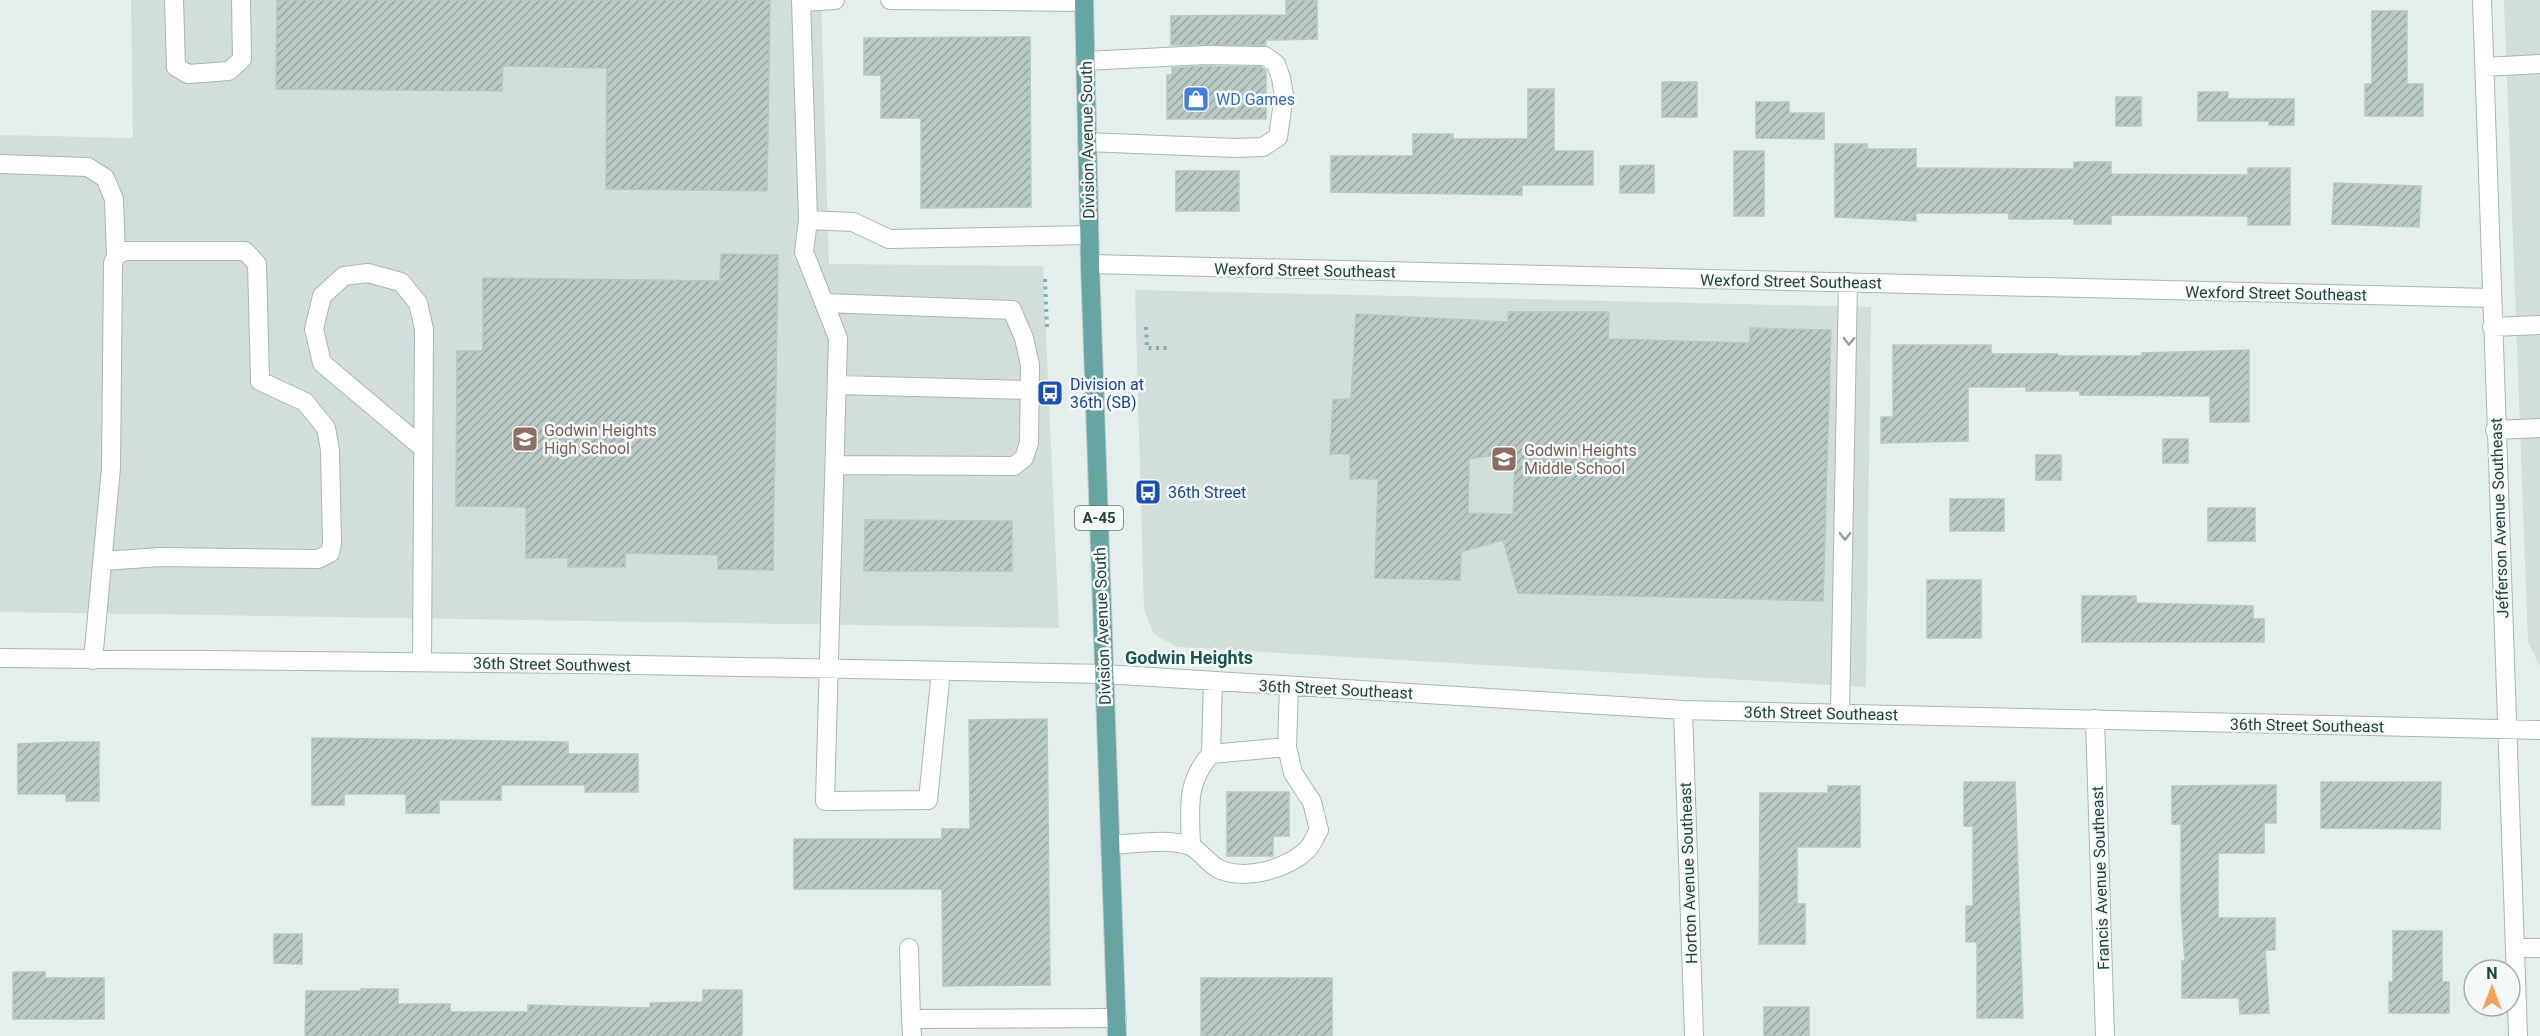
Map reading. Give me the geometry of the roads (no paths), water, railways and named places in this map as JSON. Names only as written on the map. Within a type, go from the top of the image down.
[{"type":"main road","name":"Division Avenue South","points":[[1084,1],[1089,235],[1117,1027]]},
{"type":"street","points":[[174,0],[176,67],[188,74],[230,71],[242,59],[242,0]]},
{"type":"street","points":[[836,0],[801,1],[808,220],[804,252],[838,338],[825,801],[928,800],[941,671]]},
{"type":"street","points":[[890,0],[1084,1]]},
{"type":"street","name":"Jefferson Avenue Southeast","points":[[2482,0],[2518,1036]]},
{"type":"street","points":[[1085,61],[1205,55],[1265,56],[1275,64],[1281,78],[1284,96],[1278,137],[1263,147],[1234,148],[1087,142]]},
{"type":"street","points":[[2484,67],[2540,64]]},
{"type":"street","points":[[0,164],[88,167],[105,178],[114,199],[116,256],[113,263],[111,468],[93,660]]},
{"type":"street","points":[[808,220],[853,222],[889,239],[1089,235]]},
{"type":"street","points":[[102,561],[160,557],[318,559],[330,553],[332,543],[330,450],[326,428],[305,402],[260,381],[257,264],[252,256],[245,251],[124,251],[116,256]]},
{"type":"street","name":"Wexford Street Southeast","points":[[1090,264],[2492,298]]},
{"type":"street","points":[[422,662],[424,329],[418,303],[401,282],[368,273],[344,276],[322,296],[314,329],[322,363],[423,448]]},
{"type":"street","points":[[1840,713],[1848,282]]},
{"type":"street","points":[[825,303],[1012,310],[1024,338],[1030,365],[1029,443],[1024,458],[1014,466],[835,465]]},
{"type":"street","points":[[2493,327],[2540,325]]},
{"type":"street","points":[[837,385],[1030,390]]},
{"type":"street","points":[[2496,430],[2540,428]]},
{"type":"street","name":"36th Street Southwest","points":[[0,658],[422,662],[1104,674]]},
{"type":"street","name":"36th Street Southeast","points":[[1104,674],[1683,710],[2540,730]]},
{"type":"street","points":[[1191,846],[1190,793],[1197,770],[1211,754],[1213,681]]},
{"type":"street","points":[[1110,845],[1168,842],[1191,846],[1203,859],[1221,870],[1252,873],[1278,868],[1307,849],[1319,830],[1312,802],[1293,773],[1287,747],[1289,686]]},
{"type":"street","name":"Horton Avenue Southeast","points":[[1683,710],[1694,1036]]},
{"type":"street","name":"Francis Avenue Southeast","points":[[2095,719],[2105,1036]]},
{"type":"street","points":[[1211,754],[1287,747]]},
{"type":"street","points":[[909,948],[911,1027],[1117,1027]]},
{"type":"street","points":[[2515,948],[2540,948]]},
{"type":"place","name":"WD Games","points":[[1196,99]]},
{"type":"place","name":"Division at 36th (SB)","points":[[1050,393]]},
{"type":"place","name":"Godwin Heights High School","points":[[525,439]]},
{"type":"place","name":"Godwin Heights Middle School","points":[[1504,459]]},
{"type":"place","name":"36th Street","points":[[1148,492]]},
{"type":"district","name":"Godwin Heights","points":[[1189,658]]}]
